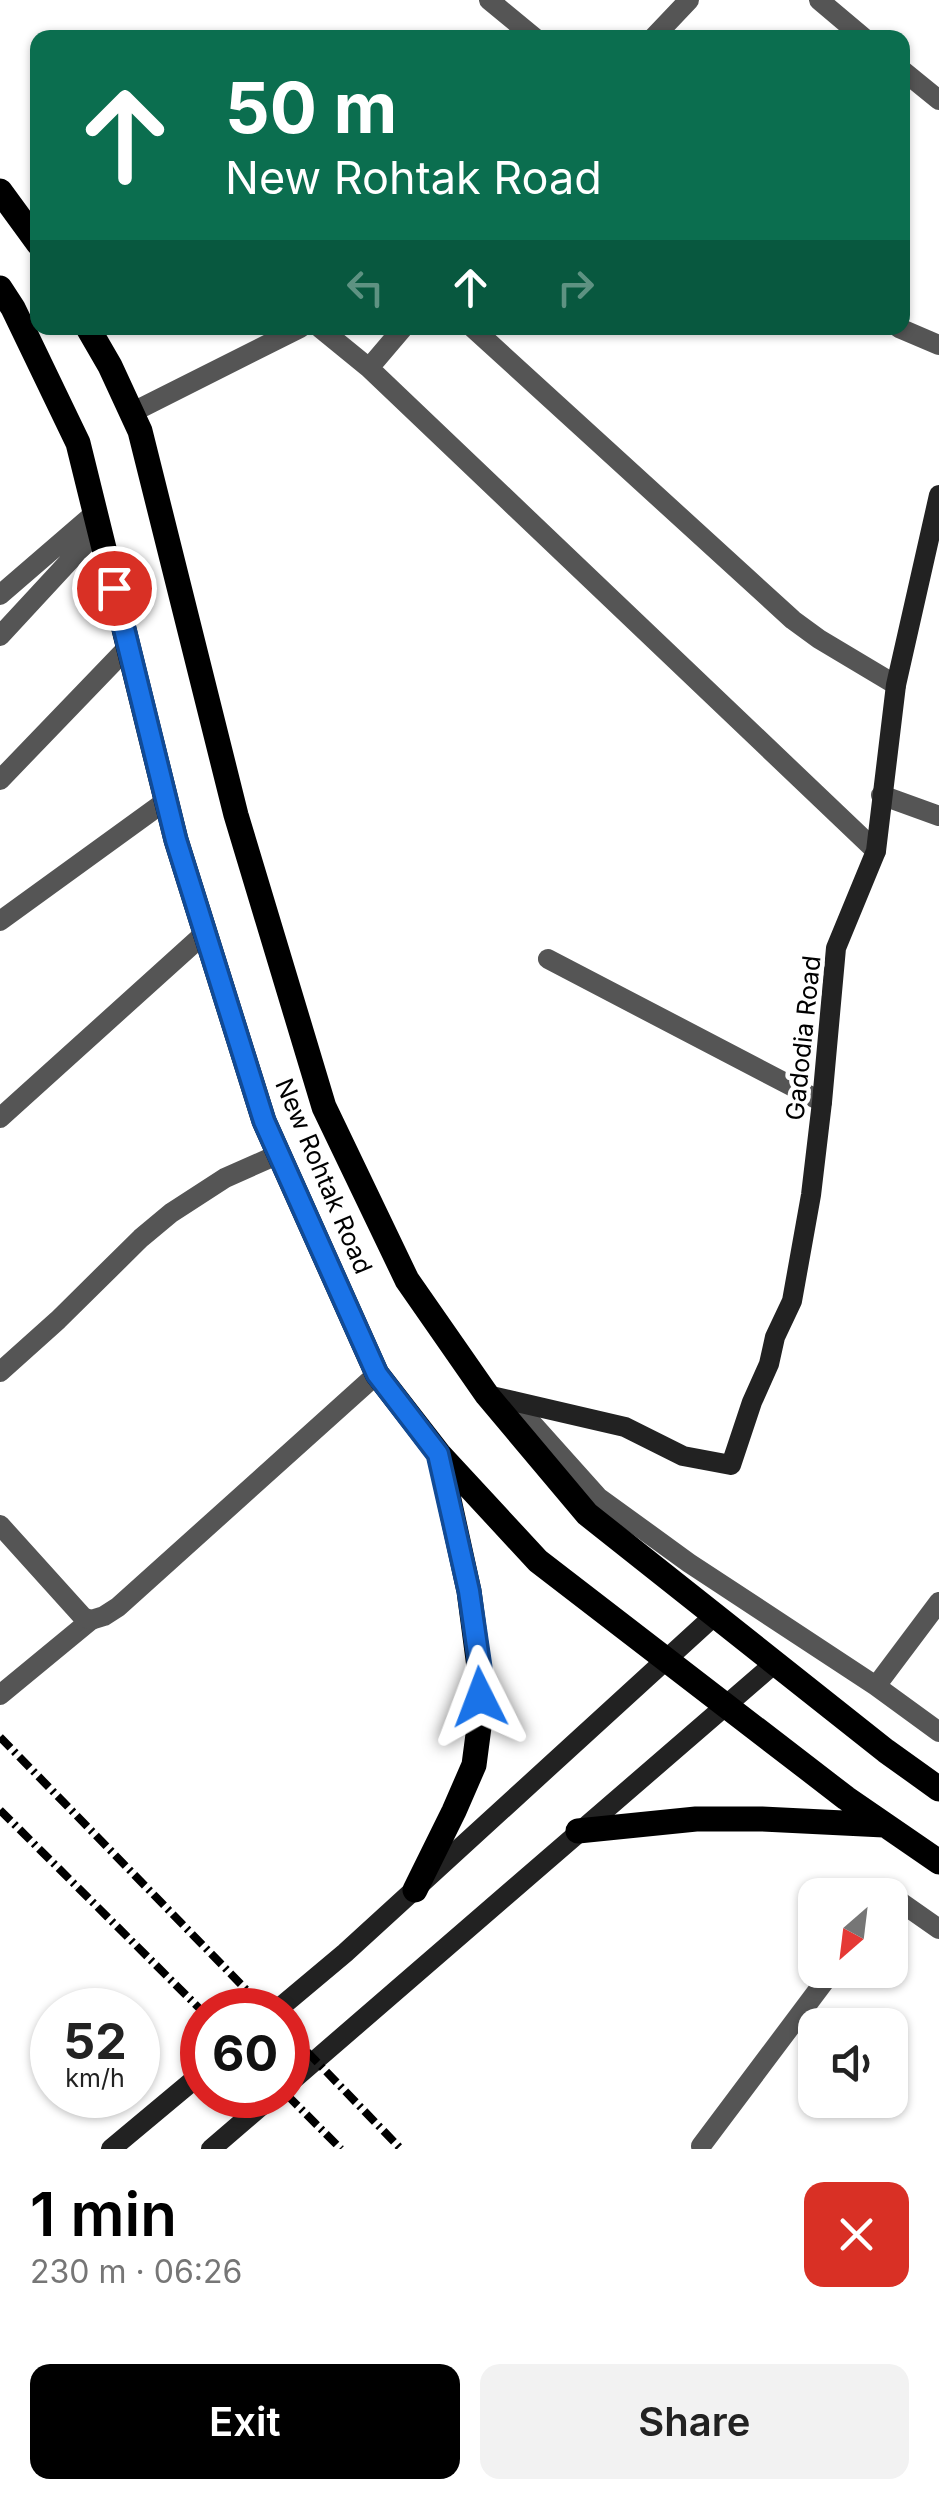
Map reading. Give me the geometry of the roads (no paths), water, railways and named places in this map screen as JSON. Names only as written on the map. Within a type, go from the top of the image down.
[{"type":"main road","points":[[0,191],[30,233]]},
{"type":"main road","name":"New Rohtak Road","points":[[0,288],[78,443],[176,840],[264,1121],[377,1374],[438,1454],[538,1561],[846,1798],[939,1862]]},
{"type":"main road","name":"New Rohtak Road","points":[[92,335],[140,432],[236,815],[324,1107],[408,1280],[586,1514],[939,1789]]},
{"type":"main road","name":"Gadodia Road","points":[[500,1398],[625,1428],[682,1456],[731,1465],[752,1402],[770,1364],[775,1336],[792,1301],[811,1195],[836,948],[876,851],[896,685],[939,495]]},
{"type":"main road","points":[[414,1890],[474,1765],[480,1727],[480,1667],[469,1591],[438,1454]]},
{"type":"main road","points":[[304,1988],[715,1615]]},
{"type":"main road","points":[[310,2065],[775,1662]]},
{"type":"main road","points":[[578,1831],[696,1819],[884,1824]]},
{"type":"main road","points":[[111,2149],[180,2091]]},
{"type":"main road","points":[[211,2149],[247,2118]]},
{"type":"street","points":[[490,0],[526,30]]},
{"type":"street","points":[[661,30],[689,0]]},
{"type":"street","points":[[820,0],[855,30]]},
{"type":"street","points":[[910,76],[939,100]]},
{"type":"street","points":[[910,333],[939,345]]},
{"type":"street","points":[[131,413],[286,335]]},
{"type":"street","points":[[328,335],[368,368],[876,851]]},
{"type":"street","points":[[368,368],[397,335]]},
{"type":"street","points":[[480,335],[792,620],[896,685]]},
{"type":"street","points":[[0,595],[97,521]]},
{"type":"street","points":[[0,636],[97,521]]},
{"type":"street","points":[[0,780],[129,646]]},
{"type":"street","points":[[881,795],[939,816]]},
{"type":"street","points":[[0,921],[167,800]]},
{"type":"street","points":[[0,1118],[205,933]]},
{"type":"street","points":[[548,959],[822,1102]]},
{"type":"street","points":[[0,1372],[171,1213],[226,1178],[279,1154]]},
{"type":"street","points":[[0,1696],[90,1620],[118,1608],[377,1374]]},
{"type":"street","points":[[500,1398],[598,1497],[688,1563],[939,1732]]},
{"type":"street","points":[[0,1525],[72,1607],[90,1620]]},
{"type":"street","points":[[876,1686],[939,1602]]},
{"type":"street","points":[[908,1907],[939,1928]]},
{"type":"street","points":[[701,2146],[820,1988]]},
{"type":"railway","points":[[0,1737],[245,1988]]},
{"type":"railway","points":[[0,1810],[180,1989]]},
{"type":"railway","points":[[310,2055],[401,2149]]},
{"type":"railway","points":[[310,2118],[341,2149]]}]
